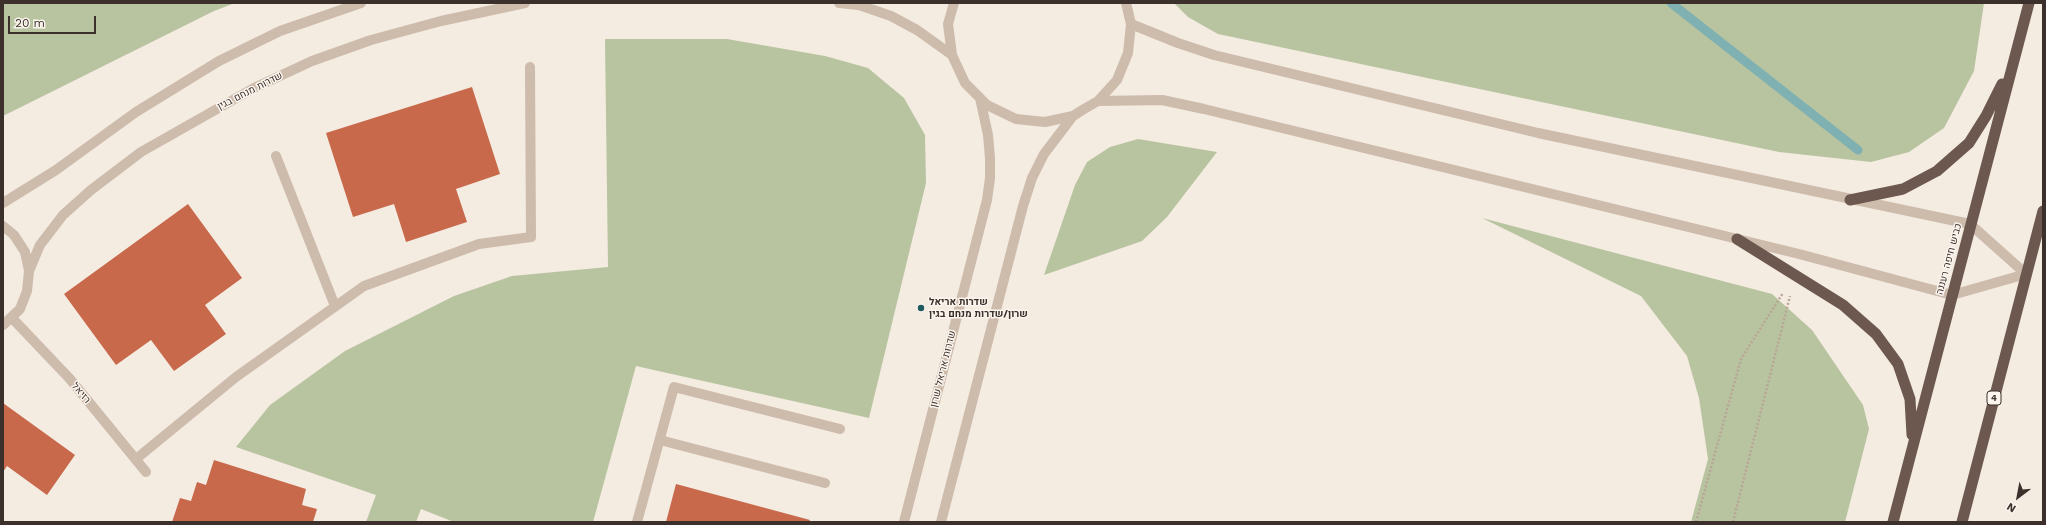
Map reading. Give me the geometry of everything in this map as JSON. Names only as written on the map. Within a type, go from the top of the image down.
[{"type":"highway","name":"כביש חיפה רעננה","points":[[1893,522],[2029,3]]},
{"type":"highway","points":[[1850,200],[1903,189],[1937,171],[1969,143],[1986,116],[2013,62]]},
{"type":"highway","name":"4","points":[[1962,522],[2043,211]]},
{"type":"highway","points":[[1737,239],[1796,274],[1843,305],[1876,334],[1898,364],[1910,399],[1913,446]]},
{"type":"street","points":[[3,203],[56,170],[136,112],[219,61],[280,31],[361,3]]},
{"type":"street","name":"שדרות מנחם בגין","points":[[29,271],[40,244],[63,215],[91,190],[142,152],[254,88],[312,61],[372,40],[441,21],[525,3]]},
{"type":"street","points":[[839,3],[859,5],[892,16],[917,30],[952,55]]},
{"type":"street","points":[[954,3],[948,24],[952,55],[965,83],[987,105],[1016,119],[1044,122],[1073,116],[1098,101],[1117,80],[1128,53],[1131,24],[1126,3]]},
{"type":"street","points":[[1131,24],[1178,44],[1214,55],[1538,133],[1850,200],[1970,224],[2026,274]]},
{"type":"street","points":[[136,459],[236,377],[364,286],[479,244],[531,238],[530,66]]},
{"type":"street","name":"שדרות אריאל שרון","points":[[904,522],[987,200],[990,178],[990,158],[988,135],[980,98]]},
{"type":"street","points":[[1098,101],[1162,100],[1204,109],[1737,239],[1952,295],[2026,274]]},
{"type":"street","points":[[941,522],[1030,185],[1044,154],[1073,116]]},
{"type":"street","points":[[276,156],[335,306]]},
{"type":"street","points":[[3,226],[14,235],[25,252],[29,271],[28,290],[20,309],[3,325]]},
{"type":"street","name":"רזיאל","points":[[12,318],[70,379],[146,472]]},
{"type":"street","points":[[637,522],[674,387],[840,429]]},
{"type":"street","points":[[660,440],[825,483]]},
{"type":"path","points":[[1696,522],[1741,359],[1796,274]]},
{"type":"path","points":[[1733,522],[1796,274]]},
{"type":"green space","points":[[3,3],[235,3],[214,11],[3,116]]},
{"type":"green space","points":[[1174,3],[1984,3],[1974,71],[1944,128],[1909,152],[1871,162],[1779,152],[1218,34],[1188,17]]},
{"type":"green space","points":[[605,39],[727,39],[825,56],[868,68],[904,98],[925,135],[926,183],[869,418],[636,366],[593,522],[454,522],[421,509],[416,522],[366,522],[376,495],[236,447],[270,405],[345,351],[454,296],[512,276],[608,267]]},
{"type":"green space","points":[[1138,139],[1217,152],[1167,217],[1142,241],[1044,275],[1075,185],[1087,162],[1110,147]]},
{"type":"green space","points":[[1482,218],[1772,294],[1812,330],[1863,405],[1869,429],[1845,522],[1691,522],[1708,459],[1699,398],[1687,356],[1641,296]]},
{"type":"building","points":[[472,87],[500,174],[456,189],[467,222],[406,242],[394,204],[353,217],[326,133]]},
{"type":"building","points":[[188,204],[242,278],[205,305],[226,334],[174,371],[151,340],[116,365],[64,294]]},
{"type":"building","points":[[3,403],[75,455],[47,495],[7,466],[3,472]]},
{"type":"building","points":[[214,460],[306,489],[302,505],[317,509],[313,522],[172,522],[180,498],[191,501],[197,482],[206,485]]},
{"type":"building","points":[[676,484],[810,520],[809,522],[666,522]]},
{"type":"waterway","points":[[1671,3],[1858,150]]},
{"type":"place","name":"שדרות אריאל שרון/שדרות מנחם בגין","points":[[921,308]]}]
